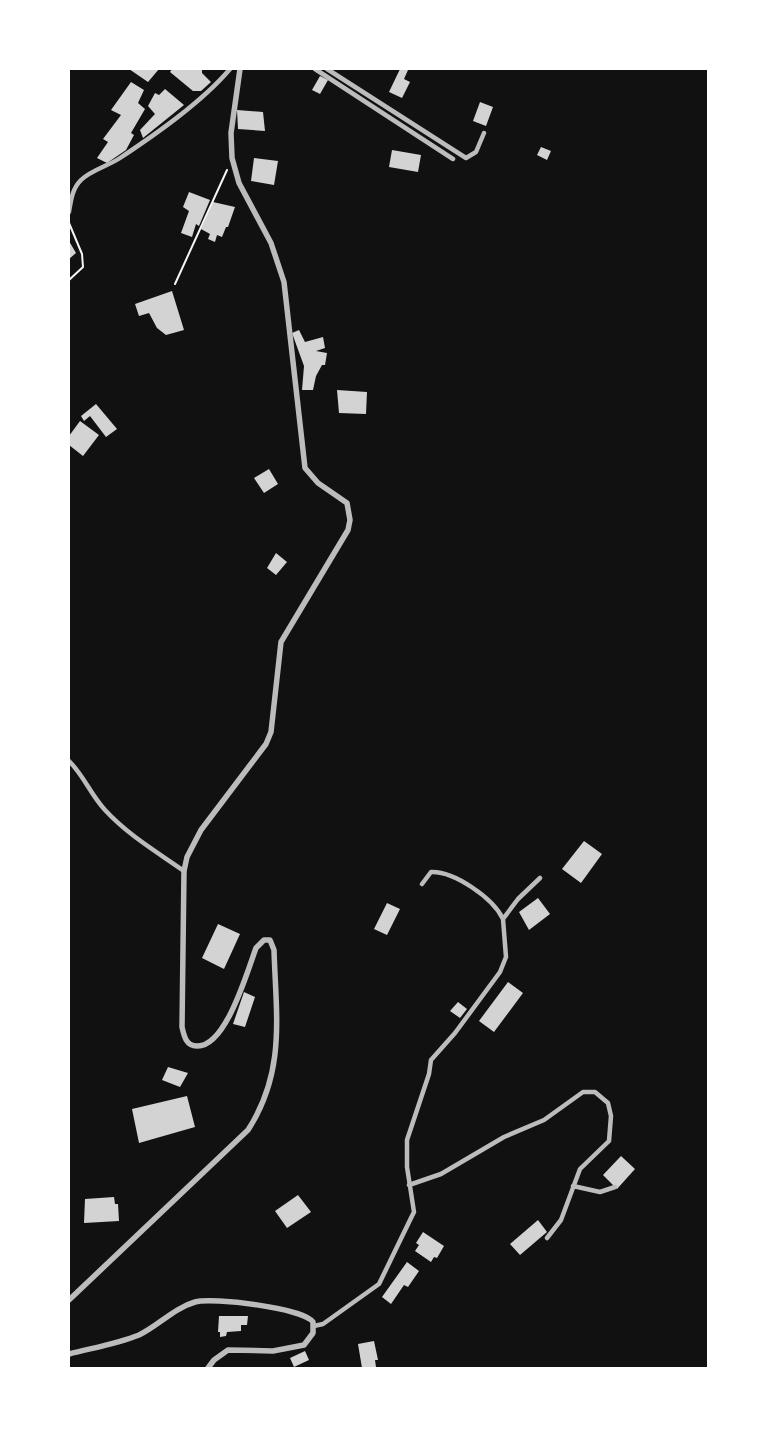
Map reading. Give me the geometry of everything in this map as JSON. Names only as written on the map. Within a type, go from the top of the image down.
[{"type":"street","points":[[69,212],[71,197],[81,179],[112,163],[155,135],[220,81],[230,69]]},
{"type":"street","points":[[69,1300],[248,1130],[263,1104],[270,1084],[277,1027],[274,950],[270,940],[264,940],[256,948],[228,1020],[215,1039],[204,1046],[194,1046],[188,1042],[182,1027],[184,871],[192,846],[201,830],[266,744],[271,732],[281,642],[348,530],[350,520],[347,503],[318,483],[305,468],[284,282],[271,243],[239,183],[232,158],[231,133],[240,69]]},
{"type":"street","points":[[315,69],[453,159]]},
{"type":"street","points":[[326,69],[466,158],[476,152],[484,133]]},
{"type":"street","points":[[69,761],[81,772],[104,809],[130,834],[184,871]]},
{"type":"street","points":[[314,1326],[323,1324],[380,1284],[414,1212],[407,1140],[429,1074],[431,1060],[455,1034],[500,972],[506,957],[503,919],[493,903],[445,873],[431,872],[422,884]]},
{"type":"street","points":[[503,919],[518,899],[540,878]]},
{"type":"street","points":[[410,1185],[441,1174],[504,1137],[544,1120],[583,1092],[595,1092],[608,1103],[612,1116],[609,1141],[580,1169],[561,1220],[547,1238]]},
{"type":"street","points":[[573,1186],[600,1192],[615,1187]]},
{"type":"street","points":[[69,1354],[139,1334],[177,1310],[202,1300],[298,1312],[310,1317],[314,1326],[311,1338],[304,1345],[273,1350],[228,1350],[220,1354],[208,1368]]},
{"type":"path","points":[[175,284],[232,158]]},
{"type":"path","points":[[69,223],[82,254],[83,267],[69,280]]},
{"type":"building","points":[[129,69],[159,69],[148,82]]},
{"type":"building","points":[[172,69],[202,69],[202,73],[211,82],[201,91],[193,91],[170,72]]},
{"type":"building","points":[[400,69],[408,70],[404,79],[410,82],[402,98],[389,92]]},
{"type":"building","points":[[320,76],[328,80],[320,94],[312,90]]},
{"type":"building","points":[[131,82],[144,90],[138,103],[145,109],[131,133],[134,135],[126,150],[107,163],[97,158],[108,142],[103,139],[121,115],[111,110]]},
{"type":"building","points":[[165,89],[184,105],[143,138],[140,130],[155,114],[148,106],[155,93],[159,95]]},
{"type":"building","points":[[480,102],[493,107],[486,126],[473,121]]},
{"type":"building","points":[[237,110],[263,112],[265,131],[238,129]]},
{"type":"building","points":[[541,147],[551,151],[547,160],[537,155]]},
{"type":"building","points":[[392,150],[421,155],[418,172],[389,167]]},
{"type":"building","points":[[254,158],[278,161],[274,185],[251,181]]},
{"type":"building","points":[[189,192],[210,200],[199,226],[196,224],[192,237],[181,233],[189,211],[183,207]]},
{"type":"building","points":[[213,202],[235,207],[228,227],[226,227],[222,237],[217,235],[215,242],[208,239],[210,234],[201,229]]},
{"type":"building","points":[[69,241],[76,253],[69,259]]},
{"type":"building","points":[[172,291],[184,330],[166,335],[157,328],[149,313],[139,316],[135,304]]},
{"type":"building","points":[[299,330],[305,342],[323,337],[325,348],[316,351],[327,353],[325,365],[322,365],[316,376],[313,390],[302,390],[304,366],[292,333]]},
{"type":"building","points":[[337,390],[367,392],[366,414],[339,413]]},
{"type":"building","points":[[96,404],[117,429],[106,437],[90,416],[84,421],[81,416]]},
{"type":"building","points":[[80,421],[99,435],[83,456],[69,445],[69,436]]},
{"type":"building","points":[[269,469],[278,484],[264,493],[254,478]]},
{"type":"building","points":[[276,553],[287,562],[276,575],[267,568]]},
{"type":"building","points":[[584,841],[602,854],[581,883],[562,869]]},
{"type":"building","points":[[538,898],[550,914],[529,930],[519,912]]},
{"type":"building","points":[[387,903],[400,909],[387,935],[374,929]]},
{"type":"building","points":[[218,924],[240,934],[224,969],[202,958]]},
{"type":"building","points":[[508,982],[523,993],[494,1032],[479,1021]]},
{"type":"building","points":[[244,992],[255,997],[245,1027],[233,1024]]},
{"type":"building","points":[[458,1002],[467,1009],[460,1018],[450,1011]]},
{"type":"building","points":[[168,1067],[188,1073],[180,1087],[162,1080]]},
{"type":"building","points":[[187,1096],[195,1127],[139,1143],[132,1109]]},
{"type":"building","points":[[621,1156],[635,1169],[617,1189],[603,1175]]},
{"type":"building","points":[[298,1195],[311,1212],[287,1228],[275,1211]]},
{"type":"building","points":[[114,1197],[115,1204],[118,1204],[119,1221],[84,1223],[85,1199]]},
{"type":"building","points":[[538,1220],[547,1232],[520,1255],[510,1244]]},
{"type":"building","points":[[423,1232],[444,1246],[437,1258],[434,1257],[431,1262],[415,1251],[419,1245],[416,1243]]},
{"type":"building","points":[[407,1262],[419,1271],[408,1287],[404,1285],[391,1304],[382,1297]]},
{"type":"building","points":[[219,1316],[248,1316],[247,1325],[241,1325],[241,1331],[227,1332],[226,1336],[220,1337],[220,1332],[218,1332]]},
{"type":"building","points":[[374,1341],[378,1360],[375,1360],[376,1367],[362,1368],[358,1344]]},
{"type":"building","points":[[305,1351],[309,1360],[294,1367],[290,1358]]}]
